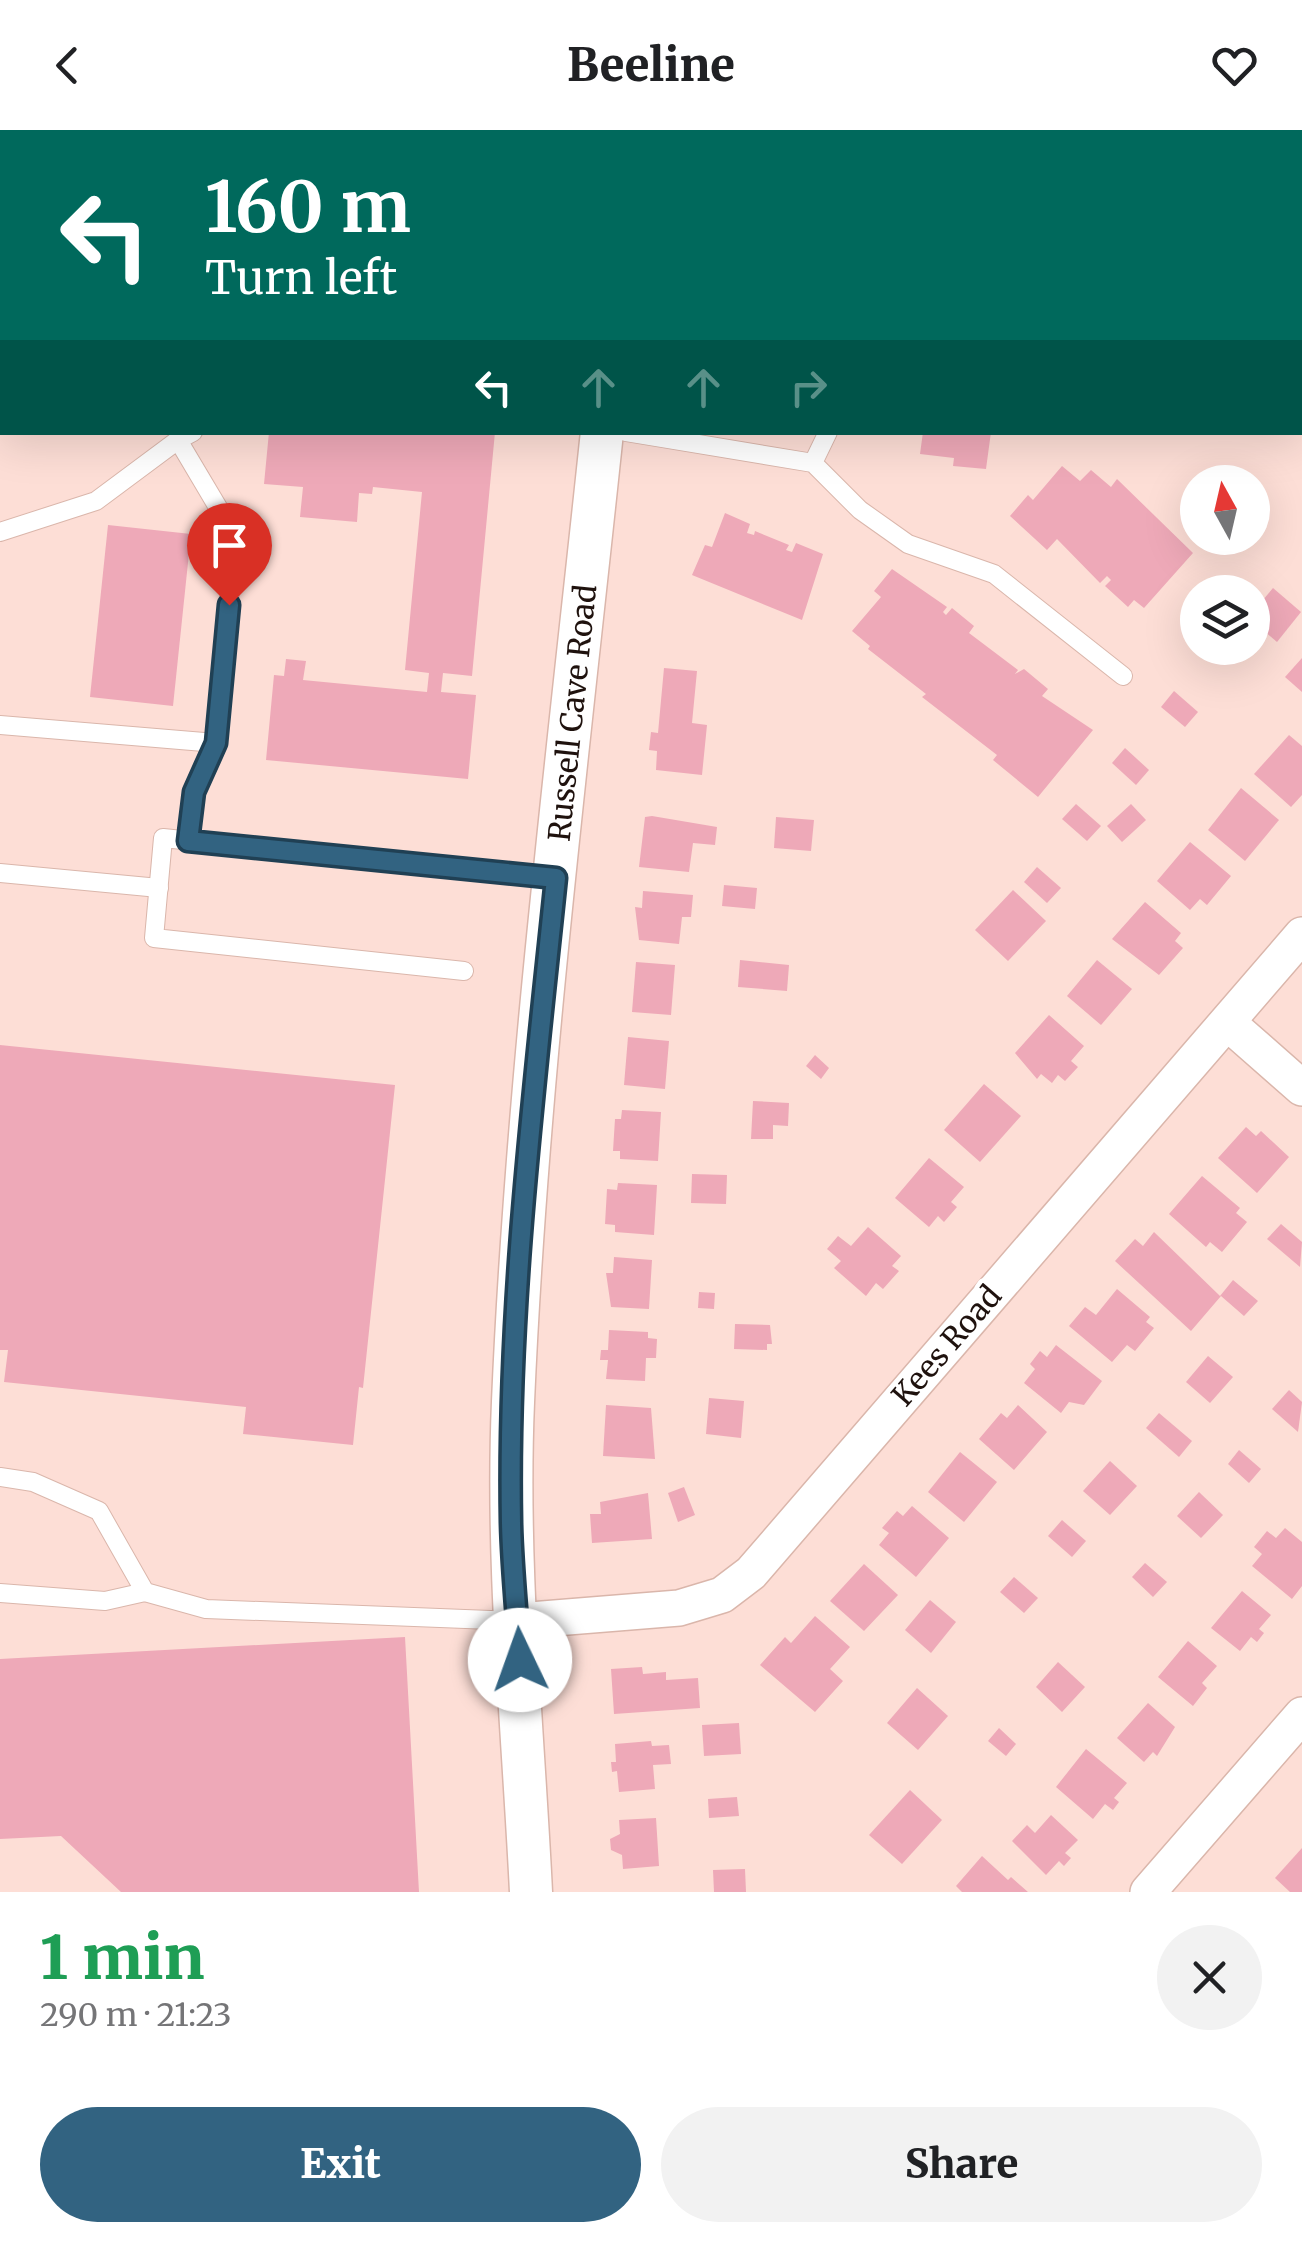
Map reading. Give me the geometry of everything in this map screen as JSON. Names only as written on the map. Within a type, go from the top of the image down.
[{"type":"street","name":"Russell Cave Road","points":[[531,1892],[511,1524],[513,1403],[534,1084],[602,435]]},
{"type":"street","name":"Kees Road","points":[[518,1621],[679,1608],[722,1596],[751,1573],[1302,935]]},
{"type":"street","points":[[1228,1023],[1302,1088]]},
{"type":"street","points":[[1148,1892],[1302,1715]]},
{"type":"lane","points":[[644,435],[813,463],[860,510],[908,544],[994,574],[1123,676]]},
{"type":"lane","points":[[813,463],[827,435]]},
{"type":"lane","points":[[0,532],[96,500],[185,436],[236,536],[216,743],[194,792],[188,841]]},
{"type":"lane","points":[[0,724],[216,743]]},
{"type":"lane","points":[[464,971],[154,938],[163,838],[556,878]]},
{"type":"lane","points":[[0,873],[158,888]]},
{"type":"lane","points":[[0,1478],[33,1482],[99,1510],[145,1592]]},
{"type":"lane","points":[[0,1593],[105,1601],[145,1592],[206,1609],[518,1621]]},
{"type":"building","points":[[269,435],[495,435],[472,676],[443,673],[441,692],[476,695],[468,779],[266,760],[274,675],[284,676],[286,659],[306,661],[303,680],[427,692],[429,673],[405,670],[422,492],[373,487],[372,494],[359,493],[357,522],[300,517],[303,487],[264,484]]},
{"type":"building","points":[[923,435],[991,435],[986,469],[953,466],[954,458],[920,454]]},
{"type":"building","points":[[1062,466],[1080,481],[1091,470],[1111,487],[1117,479],[1180,540],[1180,555],[1191,555],[1144,608],[1134,600],[1128,607],[1105,586],[1111,580],[1107,576],[1100,583],[1057,539],[1047,550],[1010,516],[1028,495],[1033,500]]},
{"type":"building","points":[[725,513],[750,524],[747,533],[754,535],[755,531],[789,545],[786,550],[792,552],[796,543],[823,554],[802,620],[692,575],[705,545],[712,547]]},
{"type":"building","points":[[108,525],[191,534],[173,706],[90,697]]},
{"type":"building","points":[[892,569],[947,607],[943,612],[946,615],[952,608],[974,626],[969,633],[1018,670],[1015,674],[1024,669],[1048,689],[1042,696],[1093,730],[1038,797],[993,760],[997,755],[922,697],[926,694],[868,649],[870,646],[852,631],[881,597],[874,591]]},
{"type":"building","points":[[1273,588],[1301,612],[1277,642],[1270,636]]},
{"type":"building","points":[[1302,658],[1302,692],[1285,677]]},
{"type":"building","points":[[664,668],[697,671],[692,723],[707,725],[702,775],[656,770],[657,751],[649,750],[651,732],[658,733]]},
{"type":"building","points":[[1174,691],[1198,712],[1185,727],[1161,707]]},
{"type":"building","points":[[1289,735],[1302,746],[1302,795],[1291,807],[1254,774]]},
{"type":"building","points":[[1125,748],[1149,770],[1136,785],[1112,763]]},
{"type":"building","points":[[1241,788],[1279,820],[1245,861],[1208,830]]},
{"type":"building","points":[[1076,804],[1101,826],[1087,841],[1062,819]]},
{"type":"building","points":[[1131,804],[1146,820],[1122,842],[1107,826]]},
{"type":"building","points":[[645,817],[717,827],[715,845],[693,843],[689,872],[639,867]]},
{"type":"building","points":[[776,817],[814,820],[811,851],[774,848]]},
{"type":"building","points":[[1190,842],[1231,876],[1207,905],[1200,899],[1190,910],[1157,881]]},
{"type":"building","points":[[1037,867],[1061,888],[1047,903],[1024,882]]},
{"type":"building","points":[[724,885],[757,888],[755,909],[722,906]]},
{"type":"building","points":[[1013,890],[1046,921],[1008,961],[975,930]]},
{"type":"building","points":[[643,891],[693,895],[691,917],[682,917],[679,944],[639,940],[635,907],[642,908]]},
{"type":"building","points":[[1145,902],[1181,933],[1175,941],[1183,948],[1159,975],[1112,939]]},
{"type":"building","points":[[740,960],[789,965],[787,991],[738,987]]},
{"type":"building","points":[[1097,960],[1132,989],[1101,1025],[1067,996]]},
{"type":"building","points":[[636,962],[675,965],[671,1015],[632,1012]]},
{"type":"building","points":[[1049,1015],[1084,1046],[1071,1061],[1078,1067],[1065,1081],[1058,1075],[1052,1083],[1041,1074],[1037,1079],[1015,1053]]},
{"type":"building","points":[[628,1037],[669,1041],[665,1089],[624,1085]]},
{"type":"building","points":[[0,1045],[395,1085],[363,1388],[359,1387],[353,1445],[243,1434],[246,1407],[4,1382],[8,1350],[0,1350]]},
{"type":"building","points":[[815,1055],[829,1068],[821,1079],[806,1066]]},
{"type":"building","points":[[984,1084],[1021,1116],[980,1162],[944,1130]]},
{"type":"building","points":[[753,1101],[789,1103],[788,1126],[773,1125],[773,1139],[751,1139]]},
{"type":"building","points":[[622,1110],[661,1112],[658,1161],[620,1159],[620,1151],[613,1151],[615,1119],[621,1119]]},
{"type":"building","points":[[1246,1127],[1256,1136],[1261,1131],[1289,1157],[1257,1193],[1218,1158]]},
{"type":"building","points":[[929,1158],[964,1187],[951,1202],[957,1207],[944,1222],[938,1216],[929,1227],[895,1198]]},
{"type":"building","points":[[692,1174],[727,1175],[726,1204],[691,1203]]},
{"type":"building","points":[[1202,1176],[1240,1208],[1236,1213],[1247,1222],[1222,1252],[1210,1242],[1206,1247],[1169,1214]]},
{"type":"building","points":[[618,1183],[657,1185],[654,1235],[615,1232],[615,1225],[605,1224],[607,1189],[617,1190]]},
{"type":"building","points":[[1281,1224],[1302,1242],[1300,1267],[1267,1239]]},
{"type":"building","points":[[868,1227],[901,1256],[892,1266],[899,1271],[883,1289],[876,1283],[866,1296],[834,1268],[841,1261],[827,1249],[838,1236],[851,1246]]},
{"type":"building","points":[[1154,1232],[1220,1296],[1233,1280],[1258,1301],[1244,1316],[1221,1296],[1191,1331],[1115,1261],[1135,1239],[1143,1246]]},
{"type":"building","points":[[614,1257],[652,1260],[649,1309],[611,1307],[606,1273],[613,1273]]},
{"type":"building","points":[[1117,1289],[1150,1317],[1146,1322],[1154,1328],[1135,1351],[1127,1345],[1112,1362],[1069,1326],[1085,1307],[1096,1315]]},
{"type":"building","points":[[699,1292],[715,1293],[714,1309],[698,1308]]},
{"type":"building","points":[[735,1324],[770,1325],[772,1344],[767,1344],[767,1350],[734,1349]]},
{"type":"building","points":[[609,1330],[648,1332],[648,1338],[657,1339],[656,1358],[646,1358],[645,1381],[606,1379],[608,1360],[600,1360],[601,1350],[608,1350]]},
{"type":"building","points":[[1056,1345],[1102,1381],[1084,1405],[1069,1402],[1061,1413],[1024,1383],[1035,1369],[1030,1364],[1040,1351],[1047,1357]]},
{"type":"building","points":[[1208,1356],[1233,1377],[1210,1403],[1186,1382]]},
{"type":"building","points":[[1289,1390],[1302,1402],[1298,1432],[1272,1409]]},
{"type":"building","points":[[709,1398],[744,1401],[741,1438],[706,1434]]},
{"type":"building","points":[[606,1405],[651,1408],[655,1459],[603,1456]]},
{"type":"building","points":[[1018,1405],[1047,1432],[1014,1470],[979,1439],[1001,1413],[1007,1418]]},
{"type":"building","points":[[1159,1413],[1192,1441],[1179,1457],[1146,1428]]},
{"type":"building","points":[[1239,1450],[1261,1469],[1249,1483],[1228,1464]]},
{"type":"building","points":[[960,1452],[997,1482],[964,1522],[928,1492]]},
{"type":"building","points":[[1110,1461],[1137,1486],[1110,1515],[1083,1491]]},
{"type":"building","points":[[684,1487],[695,1515],[678,1522],[668,1493]]},
{"type":"building","points":[[1199,1492],[1223,1515],[1201,1538],[1177,1516]]},
{"type":"building","points":[[648,1493],[652,1539],[592,1543],[590,1514],[601,1514],[600,1502]]},
{"type":"building","points":[[912,1506],[949,1538],[916,1577],[879,1545],[889,1533],[882,1528],[897,1511],[903,1516]]},
{"type":"building","points":[[1062,1520],[1086,1541],[1072,1557],[1048,1536]]},
{"type":"building","points":[[1285,1528],[1302,1542],[1302,1586],[1292,1599],[1252,1566],[1262,1554],[1254,1547],[1267,1531],[1276,1538]]},
{"type":"building","points":[[1145,1563],[1167,1582],[1153,1597],[1132,1577]]},
{"type":"building","points":[[864,1564],[898,1595],[864,1631],[830,1601]]},
{"type":"building","points":[[1014,1577],[1038,1598],[1024,1613],[1000,1592]]},
{"type":"building","points":[[1242,1591],[1271,1615],[1259,1629],[1264,1633],[1257,1642],[1251,1637],[1240,1651],[1211,1628]]},
{"type":"building","points":[[930,1600],[956,1622],[931,1653],[905,1630]]},
{"type":"building","points":[[815,1616],[850,1647],[830,1669],[843,1681],[815,1712],[760,1665],[785,1637],[791,1643]]},
{"type":"building","points":[[405,1637],[419,1892],[121,1892],[61,1836],[0,1839],[0,1659]]},
{"type":"building","points":[[1188,1641],[1217,1666],[1202,1683],[1207,1688],[1193,1706],[1158,1677]]},
{"type":"building","points":[[1058,1662],[1085,1687],[1062,1712],[1036,1687]]},
{"type":"building","points":[[642,1667],[643,1674],[666,1672],[666,1680],[698,1678],[700,1708],[614,1714],[611,1669]]},
{"type":"building","points":[[917,1688],[948,1716],[918,1750],[887,1723]]},
{"type":"building","points":[[1148,1703],[1175,1727],[1157,1756],[1153,1752],[1144,1762],[1117,1738]]},
{"type":"building","points":[[739,1723],[741,1754],[704,1756],[702,1725]]},
{"type":"building","points":[[999,1728],[1016,1744],[1006,1756],[988,1741]]},
{"type":"building","points":[[651,1741],[652,1746],[669,1745],[671,1764],[653,1765],[655,1789],[619,1792],[617,1771],[612,1772],[611,1762],[616,1762],[615,1744]]},
{"type":"building","points":[[1086,1749],[1127,1783],[1114,1798],[1119,1802],[1113,1810],[1105,1804],[1093,1819],[1056,1787]]},
{"type":"building","points":[[910,1790],[942,1820],[902,1864],[869,1835]]},
{"type":"building","points":[[737,1797],[739,1816],[709,1818],[708,1799]]},
{"type":"building","points":[[1051,1815],[1078,1840],[1065,1853],[1071,1858],[1064,1866],[1059,1861],[1046,1875],[1012,1841],[1027,1825],[1035,1833]]},
{"type":"building","points":[[656,1818],[659,1866],[623,1869],[622,1855],[611,1850],[610,1839],[620,1834],[619,1820]]},
{"type":"building","points":[[1302,1848],[1302,1892],[1290,1892],[1275,1878]]},
{"type":"building","points":[[982,1856],[1028,1892],[962,1892],[956,1886]]},
{"type":"building","points":[[745,1869],[746,1892],[714,1892],[713,1870]]},
{"type":"route","points":[[229,605],[216,743],[194,792],[188,841],[556,878],[534,1084],[513,1403],[511,1524],[520,1660]]}]
